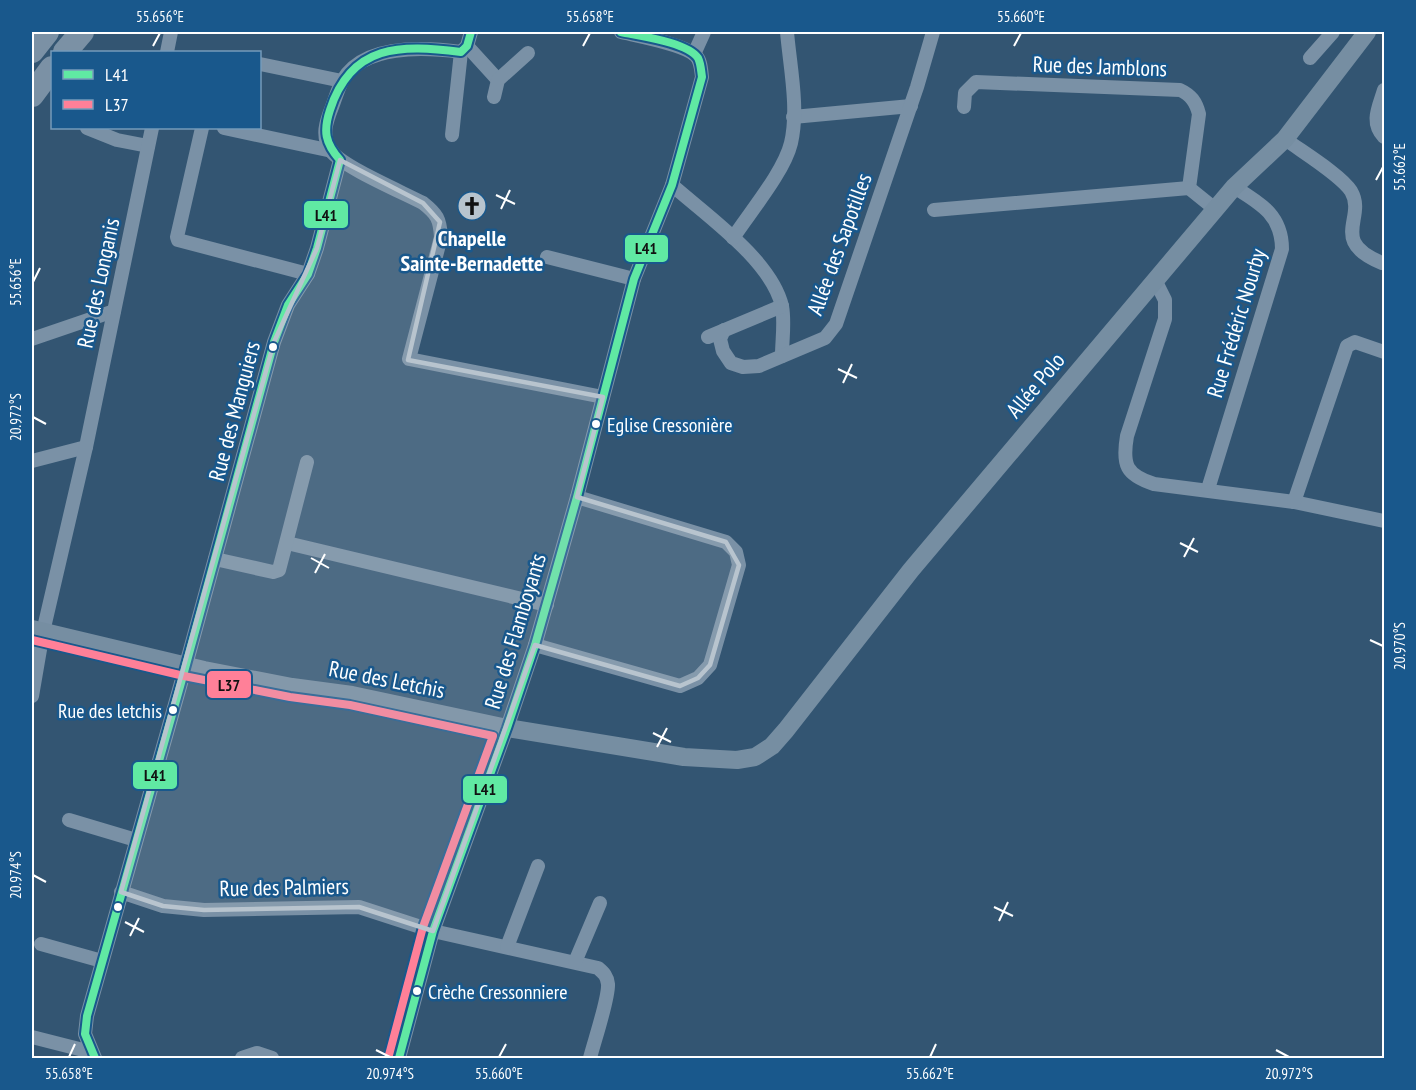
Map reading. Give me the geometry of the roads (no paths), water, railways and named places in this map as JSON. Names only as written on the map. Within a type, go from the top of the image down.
[{"type":"highway","points":[[32,51],[47,32]]},
{"type":"highway","points":[[66,51],[82,32]]},
{"type":"highway","points":[[32,95],[51,69]]},
{"type":"street","points":[[167,51],[171,32]]},
{"type":"street","points":[[452,135],[464,49],[471,32]]},
{"type":"street","points":[[621,32],[684,48],[694,54],[704,32]]},
{"type":"street","points":[[733,238],[780,169],[791,143],[793,117],[787,32]]},
{"type":"street","name":"Allée des Sapotilles","points":[[724,330],[720,339],[723,351],[731,363],[743,368],[759,366],[825,338],[836,324],[911,106],[933,32]]},
{"type":"street","points":[[1310,58],[1333,32]]},
{"type":"street","name":"Allée Polo","points":[[736,760],[755,757],[772,746],[911,570],[1234,187],[1285,139],[1367,32]]},
{"type":"street","name":"Rue des Manguiers","points":[[93,1055],[85,1034],[87,1016],[121,892],[186,666],[274,342],[288,304],[308,274],[317,248],[336,156],[326,142],[324,131],[342,81],[365,59],[383,53],[434,48],[464,49]]},
{"type":"street","points":[[464,49],[498,80]]},
{"type":"street","points":[[494,97],[498,80],[528,53]]},
{"type":"street","name":"Rue des Flamboyants","points":[[399,1059],[433,931],[536,645],[634,279],[672,185],[702,77],[700,63],[694,54]]},
{"type":"street","points":[[261,64],[342,81]]},
{"type":"street","name":"Rue des Jamblons","points":[[964,107],[965,93],[976,82],[1180,90],[1192,97],[1199,114],[1189,188]]},
{"type":"street","points":[[1384,90],[1376,118],[1378,130],[1384,137]]},
{"type":"street","points":[[793,117],[911,106]]},
{"type":"street","points":[[90,129],[117,140],[148,146]]},
{"type":"street","name":"Rue des Longanis","points":[[32,696],[37,631],[86,447],[152,129]]},
{"type":"street","points":[[202,129],[178,240],[308,274]]},
{"type":"street","points":[[228,129],[336,156],[423,203],[433,211],[440,222],[441,237],[409,356],[412,361],[603,398]]},
{"type":"street","points":[[1285,139],[1345,183],[1355,202],[1351,226],[1354,243],[1366,257],[1382,263]]},
{"type":"street","points":[[672,185],[733,238],[760,264],[772,281],[782,306],[782,356]]},
{"type":"street","name":"Rue Frédéric Nourby","points":[[1208,489],[1282,249],[1282,236],[1278,224],[1269,212],[1256,200],[1234,187]]},
{"type":"street","points":[[934,210],[1189,188],[1215,209]]},
{"type":"street","points":[[547,257],[634,279]]},
{"type":"street","points":[[1155,280],[1165,300],[1165,319],[1127,436],[1124,452],[1127,467],[1137,479],[1154,484],[1208,489],[1294,502],[1384,521]]},
{"type":"street","points":[[708,337],[782,306]]},
{"type":"street","points":[[32,339],[114,311]]},
{"type":"street","points":[[1294,502],[1347,346],[1355,342],[1384,352]]},
{"type":"street","points":[[32,461],[86,447]]},
{"type":"street","points":[[215,559],[276,571],[281,567],[307,462]]},
{"type":"street","points":[[536,645],[680,686],[698,678],[710,665],[739,565],[736,552],[726,542],[577,497]]},
{"type":"street","points":[[287,543],[547,605]]},
{"type":"street","name":"Rue des Letchis","points":[[37,631],[186,666],[292,687],[352,695],[507,728],[672,756],[736,760]]},
{"type":"street","points":[[69,820],[136,840]]},
{"type":"street","points":[[507,947],[538,866]]},
{"type":"street","name":"Rue des Palmiers","points":[[121,892],[163,906],[204,910],[359,907],[433,931],[598,968],[605,974],[608,984],[607,996],[590,1059]]},
{"type":"street","points":[[575,962],[600,903]]},
{"type":"street","points":[[41,944],[102,961]]},
{"type":"street","points":[[32,1037],[93,1055]]},
{"type":"street","points":[[242,1059],[257,1053],[272,1059]]},
{"type":"place","name":"Chapelle Sainte-Bernadette","points":[[472,206]]},
{"type":"place","name":"Eglise Cressonière","points":[[596,424]]},
{"type":"place","name":"Rue des letchis","points":[[173,710]]},
{"type":"place","name":"Crèche Cressonniere","points":[[417,991]]}]
